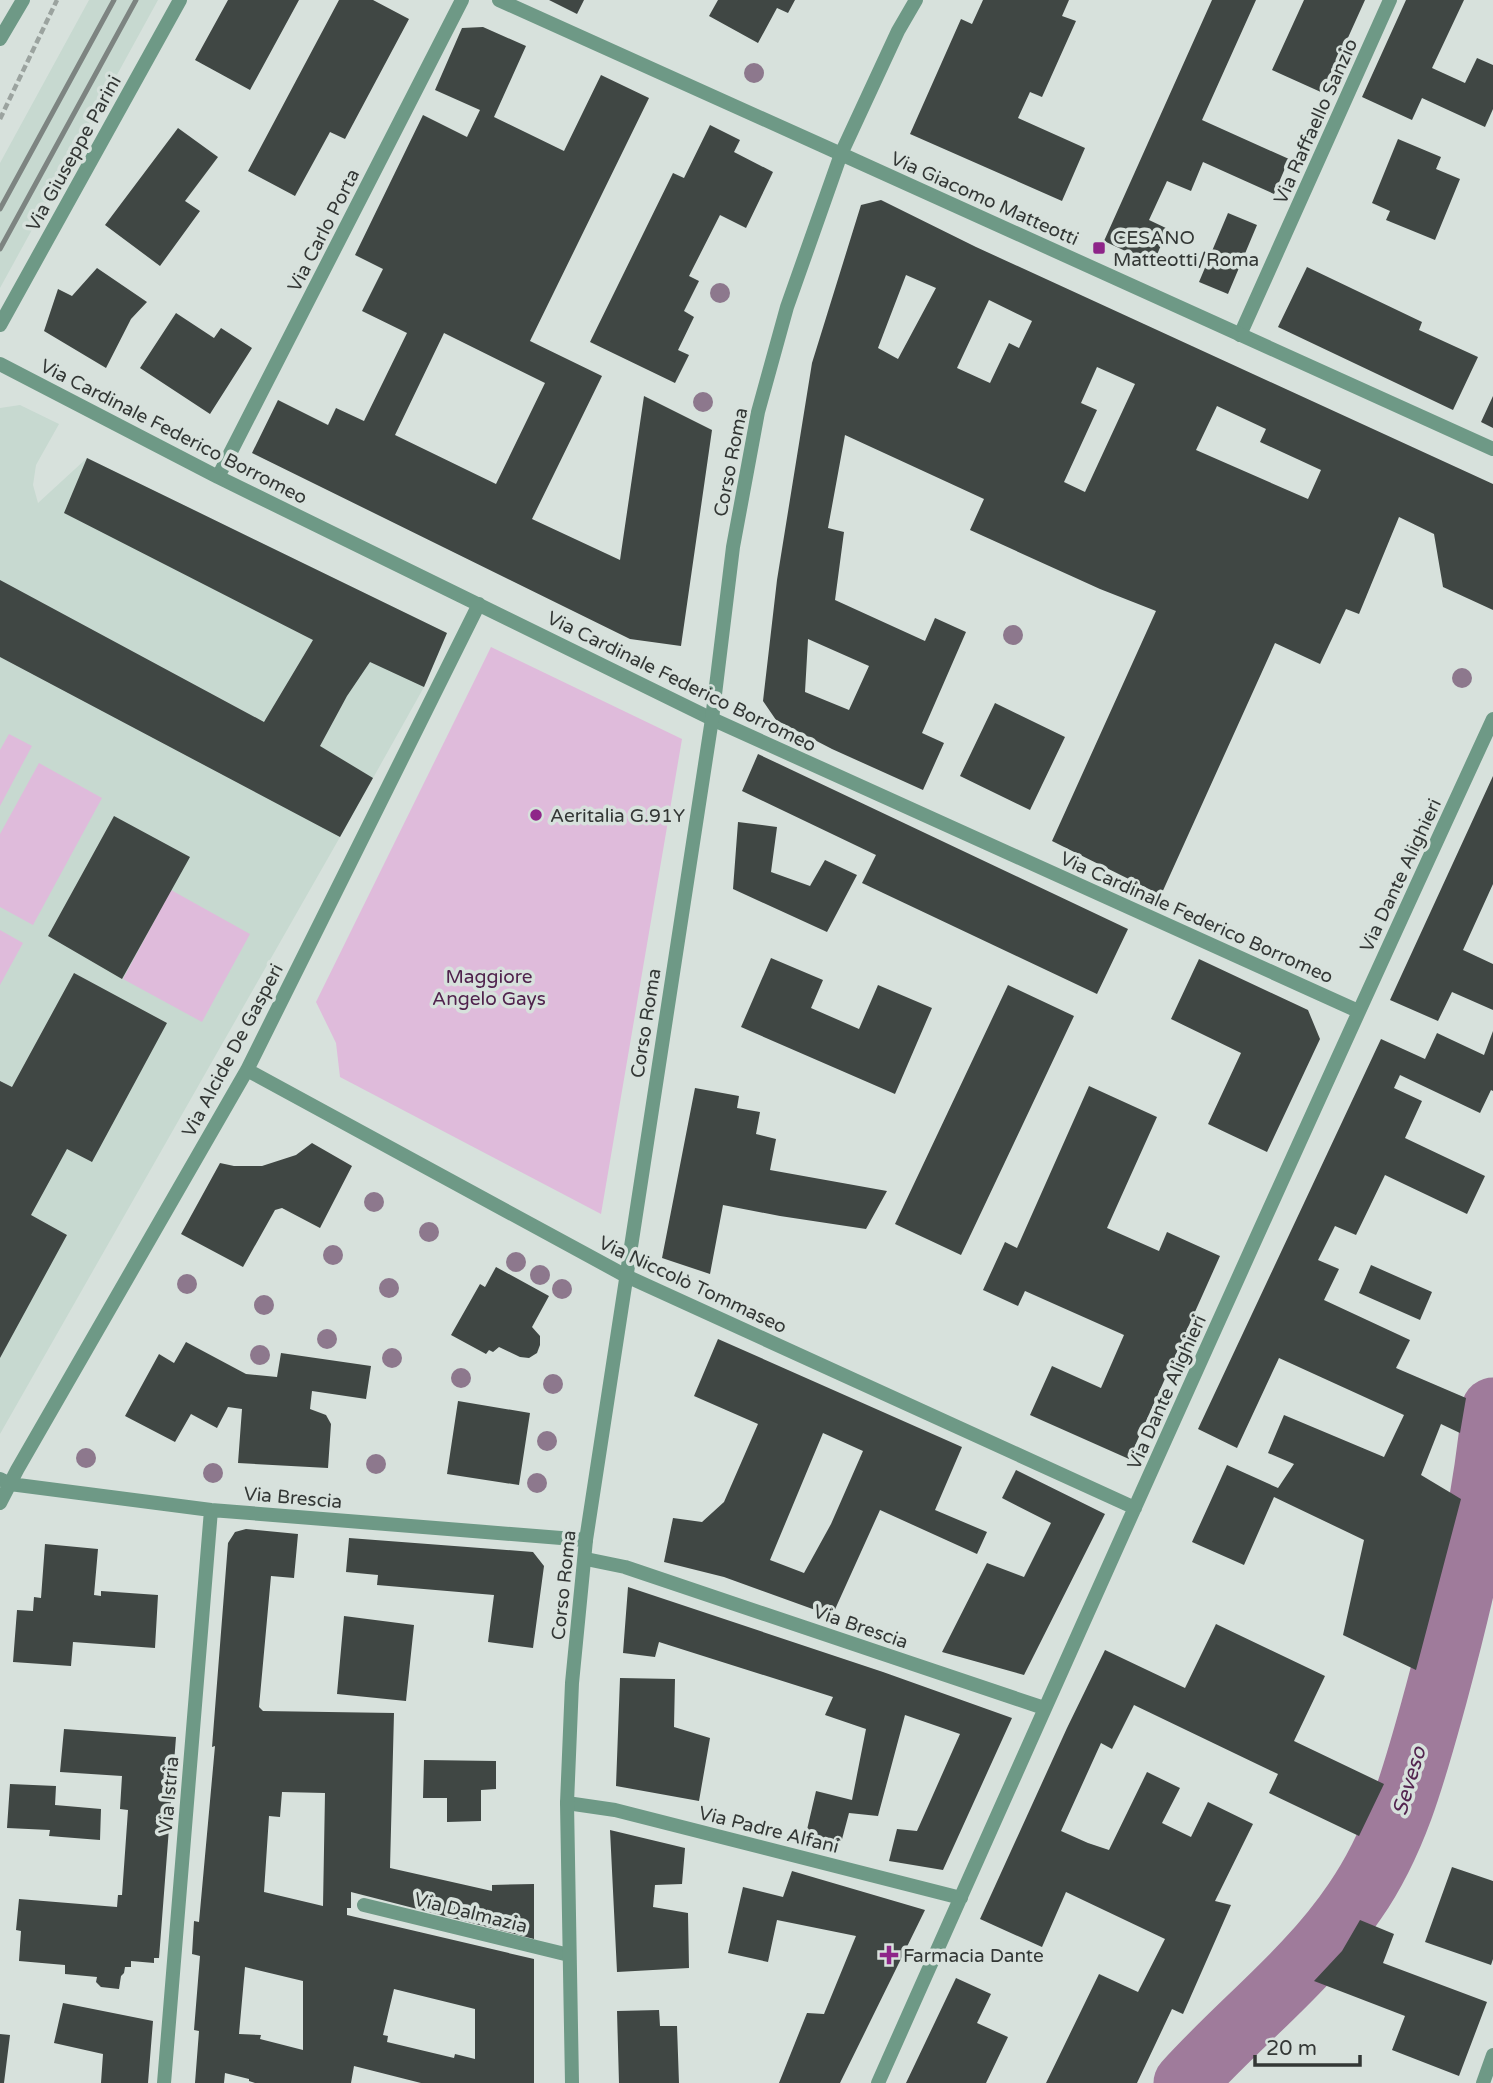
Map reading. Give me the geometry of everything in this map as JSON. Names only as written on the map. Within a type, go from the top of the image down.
[{"type":"street","points":[[0,39],[23,0]]},
{"type":"street","name":"Via Giuseppe Parini","points":[[0,325],[180,0]]},
{"type":"street","name":"Via Carlo Porta","points":[[218,477],[462,0]]},
{"type":"street","name":"Via Giacomo Matteotti","points":[[499,0],[1493,449]]},
{"type":"street","name":"Corso Roma","points":[[572,2083],[567,1803],[572,1683],[586,1540],[712,719],[733,547],[758,412],[787,307],[841,154],[898,31],[916,0]]},
{"type":"street","name":"Via Raffaello Sanzio","points":[[1240,335],[1390,0]]},
{"type":"street","name":"Via Cardinale Federico Borromeo","points":[[0,364],[218,477],[712,719],[1358,1011]]},
{"type":"street","name":"Via Alcide De Gasperi","points":[[0,1503],[5,1482],[247,1070],[479,604]]},
{"type":"street","name":"Via Dante Alighieri","points":[[878,2083],[1358,1011],[1493,719]]},
{"type":"street","name":"Via Niccolò Tommaseo","points":[[247,1070],[626,1276],[1135,1508]]},
{"type":"street","name":"Via Brescia","points":[[5,1482],[211,1510],[586,1540]]},
{"type":"street","name":"Via Istria","points":[[164,2083],[211,1510]]},
{"type":"street","name":"Via Brescia","points":[[586,1559],[625,1567],[1044,1708]]},
{"type":"street","name":"Via Padre Alfani","points":[[567,1803],[615,1810],[961,1898]]},
{"type":"street","name":"Via Dalmazia","points":[[364,1905],[569,1955]]},
{"type":"street","points":[[1483,2083],[1493,2055]]},
{"type":"path","points":[[0,119],[57,0]]},
{"type":"shaded area","points":[[89,0],[158,0],[0,288],[0,163]]},
{"type":"shaded area","points":[[20,405],[59,424],[36,465],[33,485],[38,503],[87,458],[447,633],[424,687],[0,1434],[0,408]]},
{"type":"green space","name":"Maggiore Angelo Gays","points":[[491,647],[682,739],[601,1214],[340,1077],[336,1043],[316,1002]]},
{"type":"green space","points":[[9,734],[32,746],[0,806],[0,750]]},
{"type":"green space","points":[[39,763],[102,798],[33,925],[0,907],[0,834]]},
{"type":"green space","points":[[171,890],[250,934],[202,1022],[123,979]]},
{"type":"green space","points":[[0,930],[23,943],[0,985]]},
{"type":"building","points":[[228,0],[299,0],[250,90],[195,60]]},
{"type":"building","points":[[339,0],[373,0],[409,19],[345,139],[330,132],[295,196],[248,171]]},
{"type":"building","points":[[549,0],[584,0],[577,14]]},
{"type":"building","points":[[718,0],[795,0],[788,13],[777,8],[758,43],[709,16]]},
{"type":"building","points":[[983,0],[1069,0],[1062,16],[1076,21],[1042,97],[1030,92],[1018,118],[1085,148],[1062,201],[910,134],[961,19],[972,24]]},
{"type":"building","points":[[1212,0],[1256,0],[1202,120],[1289,159],[1274,194],[1203,162],[1191,191],[1167,181],[1149,220],[1168,229],[1153,264],[1104,241]]},
{"type":"building","points":[[1304,0],[1365,0],[1323,93],[1272,70]]},
{"type":"building","points":[[1406,0],[1464,0],[1432,68],[1465,83],[1477,58],[1493,65],[1493,109],[1485,127],[1422,98],[1412,120],[1362,97]]},
{"type":"building","points":[[483,27],[526,46],[494,117],[564,151],[601,75],[649,98],[530,341],[602,376],[532,519],[620,560],[644,396],[712,430],[681,646],[630,639],[252,453],[278,400],[328,425],[336,408],[364,421],[407,333],[362,311],[383,269],[355,255],[423,115],[467,137],[480,110],[435,90],[462,28]],"holes":[[[444,333],[545,383],[496,484],[395,435]]]},
{"type":"building","points":[[710,125],[740,140],[734,152],[773,172],[746,228],[720,215],[689,276],[699,281],[684,311],[694,317],[678,350],[689,355],[675,383],[590,342],[673,173],[684,178]]},
{"type":"building","points":[[178,128],[218,157],[185,201],[200,211],[160,266],[105,225]]},
{"type":"building","points":[[1398,139],[1441,157],[1436,169],[1460,179],[1435,240],[1386,220],[1390,211],[1372,203]]},
{"type":"building","points":[[881,200],[976,247],[1493,484],[1493,610],[1443,587],[1434,534],[1399,517],[1359,614],[1346,609],[1320,664],[1275,643],[1161,895],[1052,841],[1156,611],[1100,589],[970,530],[984,499],[845,435],[828,528],[844,532],[835,600],[925,641],[935,618],[966,632],[922,733],[944,743],[923,790],[832,749],[776,720],[763,701],[777,580],[812,363],[861,205]],"holes":[[[906,275],[936,288],[898,359],[878,348]],[[989,300],[1032,321],[1019,348],[1009,343],[990,383],[957,368]],[[1097,367],[1135,384],[1085,492],[1064,482],[1097,410],[1081,403]],[[1217,406],[1266,429],[1260,442],[1321,470],[1308,499],[1196,450]],[[808,639],[869,666],[849,710],[805,692]]]},
{"type":"building","points":[[1228,213],[1257,225],[1228,294],[1199,282]]},
{"type":"building","points":[[1307,267],[1422,322],[1419,330],[1478,357],[1453,410],[1278,327]]},
{"type":"building","points":[[97,268],[147,302],[131,319],[106,368],[44,331],[58,289],[72,296]]},
{"type":"building","points":[[176,313],[214,338],[221,328],[252,348],[210,414],[140,368]]},
{"type":"building","points":[[1493,396],[1493,428],[1481,422]]},
{"type":"building","points":[[87,458],[447,633],[424,687],[370,662],[347,696],[320,746],[373,778],[340,837],[0,657],[0,580],[264,722],[313,640],[64,513]]},
{"type":"building","points":[[995,703],[1065,737],[1030,810],[960,776]]},
{"type":"building","points":[[758,754],[1128,929],[1097,994],[862,883],[876,855],[742,791]]},
{"type":"building","points":[[1493,776],[1493,884],[1463,950],[1493,964],[1493,1010],[1452,992],[1438,1021],[1390,1000]]},
{"type":"building","points":[[114,816],[190,857],[122,979],[48,936]]},
{"type":"building","points":[[738,822],[777,827],[771,872],[810,886],[825,860],[857,875],[827,932],[733,889]]},
{"type":"building","points":[[771,958],[823,980],[811,1008],[859,1029],[878,985],[932,1008],[895,1094],[741,1027]]},
{"type":"building","points":[[1199,959],[1308,1010],[1320,1039],[1267,1152],[1208,1124],[1241,1053],[1171,1019]]},
{"type":"building","points":[[74,973],[167,1023],[92,1162],[67,1149],[31,1215],[67,1235],[0,1358],[0,1081],[12,1087]]},
{"type":"building","points":[[1008,985],[1074,1016],[961,1255],[895,1224]]},
{"type":"building","points":[[1493,1031],[1493,1091],[1491,1090],[1480,1113],[1400,1075],[1394,1088],[1422,1101],[1405,1138],[1485,1176],[1467,1214],[1385,1175],[1356,1235],[1335,1226],[1318,1260],[1339,1269],[1324,1300],[1410,1340],[1396,1368],[1466,1398],[1460,1433],[1441,1424],[1421,1475],[1461,1499],[1416,1670],[1343,1635],[1364,1540],[1274,1497],[1244,1565],[1192,1542],[1227,1465],[1278,1488],[1294,1464],[1268,1453],[1284,1415],[1384,1457],[1404,1415],[1279,1358],[1237,1448],[1198,1429],[1381,1039],[1425,1059],[1437,1033],[1484,1055]]},
{"type":"building","points":[[1089,1086],[1157,1117],[1107,1228],[1159,1251],[1167,1232],[1220,1256],[1129,1459],[1030,1415],[1052,1366],[1101,1388],[1124,1335],[1025,1291],[1018,1306],[983,1290],[1005,1242],[1017,1248]]},
{"type":"building","points":[[695,1088],[739,1096],[737,1108],[760,1112],[756,1134],[776,1139],[770,1170],[887,1191],[866,1229],[723,1205],[710,1274],[662,1258]]},
{"type":"building","points":[[312,1143],[352,1166],[320,1228],[282,1208],[275,1210],[243,1267],[181,1234],[220,1163],[262,1166],[296,1155]]},
{"type":"building","points":[[1371,1265],[1432,1292],[1420,1320],[1359,1293]]},
{"type":"building","points":[[496,1267],[549,1296],[532,1327],[540,1336],[540,1345],[537,1353],[529,1358],[520,1357],[499,1347],[486,1354],[451,1335],[480,1284],[485,1287]]},
{"type":"building","points":[[718,1339],[962,1447],[935,1510],[987,1532],[977,1554],[880,1510],[832,1616],[724,1577],[664,1562],[673,1518],[702,1522],[724,1502],[758,1424],[694,1396]],"holes":[[[823,1433],[863,1451],[831,1524],[804,1573],[770,1560]]]},
{"type":"building","points":[[186,1342],[246,1374],[277,1377],[281,1353],[371,1366],[366,1399],[312,1391],[310,1409],[326,1415],[331,1424],[328,1468],[238,1463],[242,1409],[228,1407],[217,1428],[191,1414],[175,1442],[125,1416],[159,1354],[174,1363]]},
{"type":"building","points":[[458,1401],[530,1413],[519,1485],[447,1474]]},
{"type":"building","points":[[1016,1470],[1105,1514],[1024,1675],[942,1652],[987,1563],[1024,1577],[1051,1523],[1002,1498]]},
{"type":"building","points":[[246,1529],[298,1534],[294,1578],[271,1576],[259,1707],[263,1711],[394,1713],[390,1868],[492,1891],[492,1885],[534,1884],[534,1939],[351,1892],[351,1908],[347,1908],[347,1915],[534,1959],[534,2083],[421,2083],[354,2066],[351,2083],[255,2083],[225,2073],[224,2083],[195,2083],[199,2031],[194,2030],[200,1956],[192,1954],[194,1921],[199,1922],[215,1746],[212,1747],[228,1543],[235,1532]],"holes":[[[282,1792],[325,1793],[323,1906],[264,1892],[269,1816],[280,1817]],[[245,1967],[303,1981],[303,2050],[260,2039],[261,2035],[239,2034]],[[394,1989],[475,2009],[475,2059],[455,2054],[454,2058],[387,2042],[388,2036],[383,2035]]]},
{"type":"building","points":[[349,1538],[533,1552],[544,1566],[533,1648],[488,1642],[494,1595],[377,1585],[378,1575],[346,1572]]},
{"type":"building","points":[[45,1544],[98,1549],[94,1595],[101,1596],[101,1591],[158,1595],[155,1648],[73,1642],[71,1666],[13,1662],[17,1610],[33,1611],[34,1597],[41,1598]]},
{"type":"building","points":[[628,1587],[1012,1718],[943,1870],[889,1861],[897,1829],[917,1831],[960,1734],[905,1715],[878,1816],[849,1813],[841,1843],[806,1834],[816,1791],[852,1800],[866,1729],[825,1715],[833,1697],[659,1642],[655,1657],[623,1653]]},
{"type":"building","points":[[344,1616],[414,1625],[406,1701],[337,1694]]},
{"type":"building","points":[[1216,1624],[1325,1676],[1294,1741],[1384,1784],[1359,1836],[1269,1793],[1278,1774],[1134,1705],[1112,1749],[1101,1743],[1061,1831],[1109,1850],[1147,1772],[1180,1788],[1162,1823],[1191,1837],[1208,1802],[1253,1824],[1215,1901],[1231,1905],[1183,2014],[1172,2009],[1137,2083],[1046,2083],[1099,1974],[1138,1992],[1165,1939],[1066,1892],[1042,1947],[980,1919],[1105,1650],[1185,1688]]},
{"type":"building","points":[[620,1678],[675,1679],[674,1727],[710,1738],[699,1801],[616,1786]]},
{"type":"building","points":[[64,1729],[176,1737],[159,1958],[154,1958],[154,1963],[131,1961],[131,1967],[125,1967],[121,1976],[119,1989],[101,1987],[96,1982],[97,1977],[65,1974],[65,1965],[19,1961],[21,1931],[16,1930],[19,1899],[117,1907],[118,1895],[122,1895],[128,1810],[120,1809],[122,1776],[60,1772]]},
{"type":"building","points":[[424,1760],[496,1761],[496,1789],[481,1790],[481,1821],[447,1822],[447,1798],[423,1798]]},
{"type":"building","points":[[10,1784],[56,1786],[55,1805],[101,1809],[100,1840],[49,1836],[50,1830],[7,1828]]},
{"type":"building","points":[[610,1830],[685,1848],[682,1884],[655,1885],[653,1907],[688,1913],[689,1968],[617,1972]]},
{"type":"building","points":[[1452,1867],[1493,1881],[1491,1965],[1425,1942]]},
{"type":"building","points":[[792,1871],[925,1910],[840,2083],[779,2083],[807,2013],[824,2014],[856,1936],[777,1920],[768,1962],[728,1953],[743,1887],[783,1897]]},
{"type":"building","points":[[1360,1920],[1394,1934],[1383,1963],[1487,2002],[1459,2076],[1392,2050],[1405,2016],[1314,1981],[1342,1951]]},
{"type":"building","points":[[956,1978],[991,1994],[977,2023],[1008,2037],[986,2083],[906,2083]]},
{"type":"building","points":[[63,2003],[153,2021],[148,2083],[101,2083],[103,2054],[54,2043]]},
{"type":"building","points":[[659,2010],[660,2026],[677,2026],[679,2083],[619,2083],[617,2011]]},
{"type":"building","points":[[0,2034],[10,2035],[4,2083],[0,2083]]},
{"type":"waterway","name":"Seveso","points":[[1185,2083],[1316,1950],[1355,1901],[1383,1853],[1413,1775],[1454,1625],[1478,1518],[1493,1409]]},
{"type":"railway","points":[[0,209],[114,0]]},
{"type":"railway","points":[[0,249],[136,0]]},
{"type":"place","name":"CESANO Matteotti/Roma","points":[[1099,248]]},
{"type":"place","name":"Aeritalia G.91Y","points":[[536,815]]},
{"type":"place","name":"Farmacia Dante","points":[[889,1955]]}]
